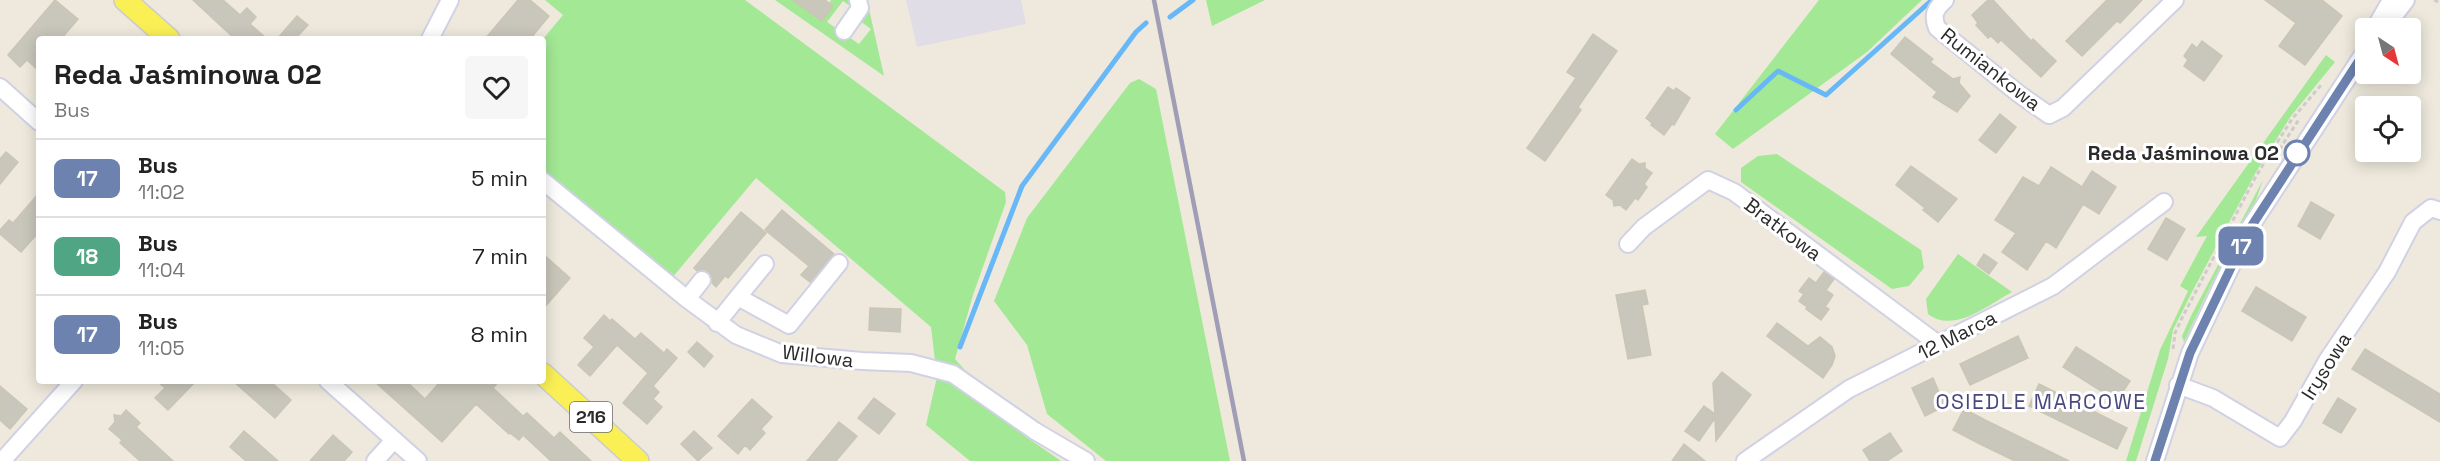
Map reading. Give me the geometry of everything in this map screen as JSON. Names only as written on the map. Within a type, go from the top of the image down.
[{"type":"main road","points":[[125,0],[166,36]]},
{"type":"main road","name":"216","points":[[546,377],[638,461]]},
{"type":"street","points":[[432,36],[450,0]]},
{"type":"street","points":[[844,31],[860,8],[858,0]]},
{"type":"street","name":"Rumiankowa","points":[[1946,0],[1936,8],[1933,18],[1937,28],[2019,94],[2049,115],[2063,108],[2175,0]]},
{"type":"street","points":[[2381,18],[2391,0]]},
{"type":"street","points":[[2392,18],[2406,0]]},
{"type":"street","points":[[2155,461],[2178,385],[2199,332],[2249,230],[2355,67]]},
{"type":"street","points":[[0,87],[36,119]]},
{"type":"street","name":"Bratkowa","points":[[1628,244],[1644,227],[1708,180],[1734,192],[1938,344]]},
{"type":"street","name":"Willowa","points":[[546,183],[717,323],[736,335],[782,354],[911,363],[953,374],[1035,432],[1086,461]]},
{"type":"street","name":"12 Marca","points":[[1745,461],[1850,389],[2053,286],[2164,202]]},
{"type":"street","name":"Irysowa","points":[[2178,385],[2213,398],[2280,438],[2293,422],[2328,359],[2387,272],[2413,222],[2431,208],[2440,211]]},
{"type":"street","points":[[738,297],[789,325],[839,263]]},
{"type":"street","points":[[717,323],[765,264]]},
{"type":"street","points":[[687,299],[702,280]]},
{"type":"street","points":[[2,461],[71,384]]},
{"type":"street","points":[[331,384],[418,461]]},
{"type":"street","points":[[375,461],[394,440]]},
{"type":"path","points":[[2435,0],[2440,3]]},
{"type":"shaded area","points":[[906,0],[1021,0],[1026,24],[917,47]]},
{"type":"green space","points":[[545,0],[745,0],[1005,192],[1006,202],[973,295],[955,359],[1022,434],[1061,461],[970,461],[926,425],[937,377],[931,327],[756,178],[671,279],[546,176],[546,36],[563,15]]},
{"type":"green space","points":[[775,0],[793,0],[822,21],[833,6],[829,3],[831,0],[852,0],[853,8],[843,1],[827,22],[859,44],[871,29],[860,21],[865,0],[867,0],[884,76]]},
{"type":"green space","points":[[1206,0],[1265,0],[1212,26]]},
{"type":"green space","points":[[1819,0],[1922,0],[1867,52],[1733,149],[1715,134]]},
{"type":"green space","points":[[2326,55],[2335,62],[2291,116],[2256,172],[2173,330],[2168,359],[2136,461],[2126,461],[2160,350],[2188,291],[2180,286],[2207,236],[2196,237]]},
{"type":"green space","points":[[1139,79],[1156,89],[1230,461],[1106,461],[1047,414],[1027,345],[994,301],[1027,218],[1130,83]]},
{"type":"green space","points":[[1777,154],[1921,250],[1924,268],[1909,286],[1892,289],[1741,182],[1741,168],[1758,156]]},
{"type":"green space","points":[[2263,180],[2256,200],[2184,342],[2182,336],[2191,316]]},
{"type":"green space","points":[[1958,254],[2012,292],[1971,315],[1949,321],[1938,319],[1928,314],[1926,299]]},
{"type":"building","points":[[55,0],[78,19],[64,36],[36,36],[36,68],[27,60],[20,67],[8,55]]},
{"type":"building","points":[[193,0],[223,0],[240,15],[247,8],[256,17],[250,24],[264,36],[232,36]]},
{"type":"building","points":[[518,0],[530,0],[549,16],[532,36],[488,36]]},
{"type":"building","points":[[793,0],[825,0],[833,6],[822,21]]},
{"type":"building","points":[[1988,0],[1993,0],[2031,41],[2033,39],[2056,61],[2041,77],[2001,40],[1998,43],[1991,36],[1988,38],[1976,25],[1978,23],[1972,15]]},
{"type":"building","points":[[2107,0],[2142,0],[2120,23],[2117,21],[2082,56],[2066,41]]},
{"type":"building","points":[[2265,0],[2322,0],[2342,16],[2305,65],[2279,46],[2296,23]]},
{"type":"building","points":[[297,16],[308,25],[298,36],[280,36]]},
{"type":"building","points":[[1593,34],[1617,51],[1578,107],[1581,110],[1545,161],[1527,148],[1576,78],[1567,72]]},
{"type":"building","points":[[1905,37],[1933,59],[1930,62],[1953,79],[1960,77],[1959,83],[1970,96],[1957,112],[1933,97],[1937,92],[1891,54]]},
{"type":"building","points":[[2202,41],[2222,56],[2204,81],[2184,66],[2188,60],[2184,56],[2192,44],[2197,48]]},
{"type":"building","points":[[1668,87],[1674,91],[1676,88],[1690,98],[1674,125],[1672,124],[1664,135],[1646,118]]},
{"type":"building","points":[[2000,114],[2016,127],[1996,153],[1979,140]]},
{"type":"building","points":[[6,152],[18,162],[0,184],[0,159]]},
{"type":"building","points":[[1632,159],[1639,164],[1645,163],[1645,168],[1652,173],[1644,184],[1647,187],[1638,200],[1635,198],[1626,210],[1620,205],[1614,206],[1613,200],[1606,195]]},
{"type":"building","points":[[1911,166],[1957,199],[1938,222],[1923,210],[1925,208],[1896,185]]},
{"type":"building","points":[[2051,167],[2082,187],[2092,171],[2116,187],[2099,214],[2083,204],[2056,248],[2046,241],[2027,270],[2002,252],[2016,233],[1995,220],[2023,177],[2039,186]]},
{"type":"building","points":[[36,196],[36,235],[21,252],[0,234],[0,230],[9,220],[13,223]]},
{"type":"building","points":[[2311,202],[2334,215],[2320,239],[2298,226]]},
{"type":"building","points":[[782,210],[834,254],[810,282],[801,275],[809,266],[765,230]]},
{"type":"building","points":[[741,212],[766,233],[728,278],[725,276],[716,287],[712,283],[709,272],[697,271],[694,268]]},
{"type":"building","points":[[2166,218],[2185,229],[2167,260],[2148,249]]},
{"type":"building","points":[[1984,254],[1997,263],[1989,274],[1977,265]]},
{"type":"building","points":[[546,257],[570,278],[546,306]]},
{"type":"building","points":[[1824,272],[1834,279],[1826,290],[1833,295],[1825,307],[1829,309],[1821,320],[1799,301],[1804,294],[1799,291],[1809,278],[1816,283]]},
{"type":"building","points":[[2256,287],[2306,317],[2292,341],[2242,311]]},
{"type":"building","points":[[1645,290],[1648,304],[1642,305],[1651,355],[1628,359],[1616,295]]},
{"type":"building","points":[[870,308],[901,309],[900,332],[869,330]]},
{"type":"building","points":[[604,315],[635,339],[641,333],[664,353],[667,349],[677,358],[653,386],[659,392],[653,399],[662,407],[647,424],[623,403],[648,373],[617,345],[590,376],[578,365],[594,347],[584,338]]},
{"type":"building","points":[[1777,323],[1808,346],[1820,337],[1832,347],[1835,356],[1823,378],[1767,336]]},
{"type":"building","points":[[2018,336],[2028,358],[1970,385],[1960,364]]},
{"type":"building","points":[[697,342],[713,356],[704,367],[688,352]]},
{"type":"building","points":[[2076,347],[2130,381],[2117,401],[2063,367]]},
{"type":"building","points":[[2365,349],[2440,394],[2440,422],[2352,369]]},
{"type":"building","points":[[1722,372],[1751,395],[1716,441],[1715,418],[1699,441],[1685,431],[1704,406],[1715,414],[1713,383]]},
{"type":"building","points":[[1933,378],[1942,399],[1951,403],[1925,416],[1912,388]]},
{"type":"building","points":[[160,384],[193,384],[168,410],[155,398],[165,388]]},
{"type":"building","points":[[236,384],[273,384],[291,400],[275,418]]},
{"type":"building","points":[[377,384],[409,384],[425,399],[438,384],[496,384],[493,388],[523,416],[527,413],[554,438],[560,432],[591,461],[551,461],[523,435],[519,440],[509,434],[476,404],[442,442]]},
{"type":"building","points":[[2039,384],[2127,428],[2117,449],[2029,406]]},
{"type":"building","points":[[0,386],[27,409],[10,429],[0,420]]},
{"type":"building","points":[[874,398],[895,414],[879,434],[858,418]]},
{"type":"building","points":[[2338,398],[2356,409],[2341,433],[2323,423]]},
{"type":"building","points":[[752,399],[772,417],[761,429],[765,433],[750,450],[745,445],[738,454],[718,436]]},
{"type":"building","points":[[1964,409],[2069,461],[2015,461],[1980,444],[1953,430]]},
{"type":"building","points":[[126,410],[140,423],[136,427],[173,461],[140,461],[120,443],[122,440],[109,429],[115,422],[114,415],[121,416]]},
{"type":"building","points":[[839,422],[857,436],[836,461],[807,461]]},
{"type":"building","points":[[244,431],[278,461],[246,461],[230,447]]},
{"type":"building","points":[[694,431],[712,448],[698,461],[681,444]]},
{"type":"building","points":[[1890,433],[1902,451],[1887,461],[1870,461],[1863,450]]},
{"type":"building","points":[[333,435],[352,452],[344,461],[310,461]]},
{"type":"building","points":[[1684,444],[1705,461],[1672,461]]},
{"type":"waterway","points":[[1170,17],[1193,0]]},
{"type":"waterway","points":[[1736,110],[1778,71],[1826,95],[1932,0]]},
{"type":"waterway","points":[[960,347],[1022,186],[1136,32],[1146,23]]},
{"type":"railway","points":[[1154,0],[1244,461]]},
{"type":"bus line","name":"17","points":[[2155,461],[2190,353],[2249,230],[2355,66]]},
{"type":"place","name":"Reda Jaśminowa 02","points":[[2297,153]]},
{"type":"district","name":"OSIEDLE MARCOWE","points":[[2041,402]]}]
